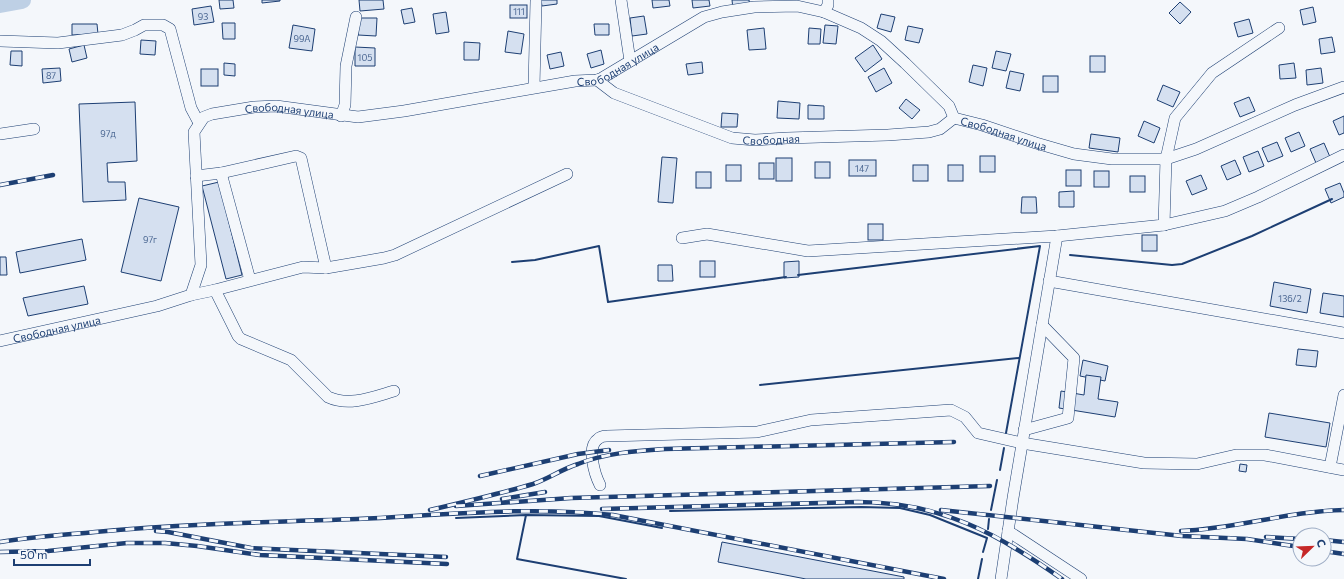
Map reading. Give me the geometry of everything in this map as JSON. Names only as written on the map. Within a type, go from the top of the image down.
[{"type":"street","points":[[621,0],[630,61]]},
{"type":"street","points":[[824,12],[828,5],[828,0]]},
{"type":"street","points":[[534,87],[536,2]]},
{"type":"street","name":"Свободная улица","points":[[199,123],[204,117],[212,114],[254,107],[276,106],[358,118],[575,80],[597,80],[704,18],[722,12],[754,7],[797,6],[824,12],[861,28],[881,41],[906,63],[949,106],[954,118],[982,125],[1074,154],[1112,159],[1166,159],[1203,146],[1294,106],[1344,87]]},
{"type":"street","points":[[341,116],[345,105],[346,66],[356,17]]},
{"type":"street","points":[[0,41],[58,43],[122,35],[135,30],[144,24],[163,25],[170,30],[191,108],[199,123],[194,132],[201,265],[191,295]]},
{"type":"street","points":[[1164,225],[1166,159],[1175,118],[1212,73],[1279,28]]},
{"type":"street","name":"Свободная","points":[[597,80],[614,93],[732,138],[755,140],[922,133],[940,129],[954,118]]},
{"type":"street","points":[[0,134],[34,129]]},
{"type":"street","points":[[682,238],[707,234],[808,251],[1057,236],[1164,225],[1225,211],[1258,197],[1344,155]]},
{"type":"street","points":[[196,176],[222,173],[296,156],[301,158],[326,268]]},
{"type":"street","points":[[222,173],[250,280]]},
{"type":"street","name":"Свободная улица","points":[[0,341],[157,306],[191,295],[303,267],[326,268],[395,255],[567,174]]},
{"type":"street","points":[[1001,579],[1022,442],[1057,236]]},
{"type":"street","points":[[1049,281],[1344,333]]},
{"type":"street","points":[[215,290],[238,336],[241,339],[291,360],[328,397],[336,401],[354,401],[394,391]]},
{"type":"street","points":[[1024,430],[1068,418],[1074,358],[1042,325]]},
{"type":"street","points":[[1330,467],[1344,395]]},
{"type":"street","points":[[600,485],[594,471],[593,445],[598,438],[607,436],[757,432],[811,420],[951,410],[965,417],[978,433],[1144,463],[1197,464],[1236,455],[1265,454],[1344,470]]},
{"type":"street","points":[[1008,531],[1081,579]]},
{"type":"building","points":[[219,0],[233,0],[234,8],[220,9]]},
{"type":"building","points":[[262,0],[280,0],[280,1],[262,3]]},
{"type":"building","points":[[359,0],[383,0],[384,9],[360,11]]},
{"type":"building","points":[[541,0],[557,0],[557,4],[542,6]]},
{"type":"building","points":[[652,0],[669,0],[670,6],[653,8]]},
{"type":"building","points":[[692,0],[709,0],[710,6],[693,8]]},
{"type":"building","points":[[732,0],[749,0],[750,7],[733,9]]},
{"type":"building","points":[[1180,2],[1191,12],[1180,24],[1169,13]]},
{"type":"building","points":[[510,5],[527,5],[527,18],[510,18]]},
{"type":"building","points":[[211,6],[214,22],[194,25],[192,9]]},
{"type":"building","points":[[1313,7],[1316,22],[1303,25],[1300,10]]},
{"type":"building","points":[[412,8],[415,22],[404,24],[401,10]]},
{"type":"building","points":[[446,12],[449,32],[436,34],[433,14]]},
{"type":"building","points":[[881,14],[895,17],[891,32],[877,28]]},
{"type":"building","points":[[644,16],[647,34],[632,36],[630,18]]},
{"type":"building","points":[[359,18],[377,18],[376,36],[358,35]]},
{"type":"building","points":[[1249,19],[1253,33],[1238,37],[1234,23]]},
{"type":"building","points":[[222,23],[235,23],[235,39],[223,39]]},
{"type":"building","points":[[72,24],[97,24],[98,34],[72,35]]},
{"type":"building","points":[[594,24],[609,24],[609,35],[595,35]]},
{"type":"building","points":[[293,25],[315,29],[312,51],[289,48]]},
{"type":"building","points":[[825,25],[838,26],[836,44],[823,43]]},
{"type":"building","points":[[908,26],[923,29],[919,43],[905,40]]},
{"type":"building","points":[[764,28],[766,49],[749,50],[747,30]]},
{"type":"building","points":[[809,28],[821,29],[820,44],[808,44]]},
{"type":"building","points":[[508,31],[524,34],[521,54],[505,52]]},
{"type":"building","points":[[1332,37],[1335,52],[1321,54],[1319,39]]},
{"type":"building","points":[[141,40],[156,41],[155,55],[140,54]]},
{"type":"building","points":[[464,42],[480,43],[479,60],[464,60]]},
{"type":"building","points":[[84,45],[87,58],[72,62],[69,49]]},
{"type":"building","points":[[873,45],[882,59],[865,72],[855,58]]},
{"type":"building","points":[[355,47],[375,48],[375,66],[355,66]]},
{"type":"building","points":[[601,50],[604,64],[591,68],[587,54]]},
{"type":"building","points":[[11,51],[22,51],[22,66],[10,65]]},
{"type":"building","points":[[996,51],[1011,54],[1006,71],[992,68]]},
{"type":"building","points":[[561,52],[564,66],[550,69],[547,55]]},
{"type":"building","points":[[1090,56],[1105,56],[1105,72],[1090,72]]},
{"type":"building","points":[[702,62],[703,73],[688,75],[686,64]]},
{"type":"building","points":[[224,63],[235,64],[235,76],[224,75]]},
{"type":"building","points":[[1294,63],[1296,78],[1280,79],[1279,65]]},
{"type":"building","points":[[973,65],[987,68],[983,86],[969,82]]},
{"type":"building","points":[[60,68],[61,81],[43,83],[42,69]]},
{"type":"building","points":[[884,68],[892,83],[876,92],[868,77]]},
{"type":"building","points":[[1321,68],[1323,83],[1307,85],[1306,70]]},
{"type":"building","points":[[201,69],[218,69],[218,86],[201,86]]},
{"type":"building","points":[[1010,71],[1024,74],[1020,91],[1006,88]]},
{"type":"building","points":[[1043,76],[1058,76],[1058,92],[1043,92]]},
{"type":"building","points":[[1163,85],[1180,92],[1173,107],[1157,100]]},
{"type":"building","points":[[1249,97],[1255,111],[1240,117],[1234,103]]},
{"type":"building","points":[[906,99],[920,110],[912,119],[899,108]]},
{"type":"building","points":[[778,101],[800,103],[799,119],[777,118]]},
{"type":"building","points":[[135,102],[137,161],[107,163],[108,182],[125,182],[126,200],[83,202],[79,104]]},
{"type":"building","points":[[808,105],[824,106],[824,119],[808,119]]},
{"type":"building","points":[[722,113],[738,114],[737,127],[721,127]]},
{"type":"building","points":[[1344,116],[1344,133],[1339,135],[1333,121]]},
{"type":"building","points":[[1144,121],[1160,128],[1154,143],[1138,136]]},
{"type":"building","points":[[1299,132],[1305,146],[1291,152],[1285,138]]},
{"type":"building","points":[[1091,134],[1120,138],[1118,152],[1089,148]]},
{"type":"building","points":[[1277,142],[1283,156],[1268,162],[1262,148]]},
{"type":"building","points":[[1324,143],[1330,157],[1316,163],[1310,149]]},
{"type":"building","points":[[1258,151],[1264,166],[1249,172],[1243,157]]},
{"type":"building","points":[[980,156],[995,156],[995,172],[980,172]]},
{"type":"building","points":[[662,157],[677,158],[673,203],[658,202]]},
{"type":"building","points":[[776,158],[792,158],[792,181],[776,181]]},
{"type":"building","points":[[849,160],[876,160],[876,176],[849,176]]},
{"type":"building","points":[[1235,160],[1241,174],[1227,180],[1221,166]]},
{"type":"building","points":[[815,162],[830,162],[830,178],[815,178]]},
{"type":"building","points":[[759,163],[774,163],[774,179],[759,179]]},
{"type":"building","points":[[726,165],[741,165],[741,181],[726,181]]},
{"type":"building","points":[[913,165],[928,165],[928,181],[913,181]]},
{"type":"building","points":[[948,165],[963,165],[963,181],[948,181]]},
{"type":"building","points":[[1066,170],[1081,170],[1081,186],[1066,186]]},
{"type":"building","points":[[1094,171],[1109,171],[1109,187],[1094,187]]},
{"type":"building","points":[[696,172],[711,172],[711,188],[696,188]]},
{"type":"building","points":[[1201,175],[1207,189],[1192,195],[1186,181]]},
{"type":"building","points":[[1130,176],[1145,176],[1145,192],[1130,192]]},
{"type":"building","points":[[219,182],[242,275],[226,279],[202,186]]},
{"type":"building","points":[[1340,183],[1344,197],[1331,203],[1325,189]]},
{"type":"building","points":[[1074,191],[1074,207],[1059,207],[1059,192]]},
{"type":"building","points":[[1022,197],[1036,197],[1037,213],[1021,213]]},
{"type":"building","points":[[139,198],[179,207],[161,281],[121,272]]},
{"type":"building","points":[[868,224],[883,224],[883,240],[868,240]]},
{"type":"building","points":[[1142,235],[1157,235],[1157,251],[1142,251]]},
{"type":"building","points":[[82,239],[86,260],[20,273],[16,252]]},
{"type":"building","points":[[0,257],[6,257],[7,275],[0,275]]},
{"type":"building","points":[[700,261],[715,261],[715,277],[700,277]]},
{"type":"building","points":[[799,261],[799,277],[784,278],[784,262]]},
{"type":"building","points":[[658,265],[672,265],[673,281],[658,281]]},
{"type":"building","points":[[1274,282],[1311,289],[1307,313],[1270,306]]},
{"type":"building","points":[[84,286],[88,304],[28,316],[23,298]]},
{"type":"building","points":[[1323,293],[1344,296],[1344,317],[1320,313]]},
{"type":"building","points":[[1298,349],[1318,351],[1316,367],[1296,365]]},
{"type":"building","points":[[1083,360],[1108,366],[1105,381],[1080,376]]},
{"type":"building","points":[[1086,375],[1101,377],[1098,399],[1118,402],[1115,417],[1059,408],[1061,391],[1084,395]]},
{"type":"building","points":[[1269,413],[1330,423],[1326,447],[1265,437]]},
{"type":"building","points":[[1240,464],[1247,465],[1246,472],[1239,471]]},
{"type":"building","points":[[722,542],[904,577],[904,579],[806,579],[718,562]]},
{"type":"waterway","points":[[0,4],[22,0]]},
{"type":"railway","points":[[0,185],[53,175]]},
{"type":"railway","points":[[430,510],[533,484],[589,460],[621,453],[665,449],[954,442]]},
{"type":"railway","points":[[480,476],[578,454],[609,450]]},
{"type":"railway","points":[[456,506],[571,498],[990,486]]},
{"type":"railway","points":[[502,499],[545,492]]},
{"type":"railway","points":[[602,509],[858,502],[888,503],[941,514],[966,523],[991,534],[1038,562],[1062,579]]},
{"type":"railway","points":[[941,510],[1182,536],[1247,539],[1292,546]]},
{"type":"railway","points":[[1181,531],[1202,530],[1303,513],[1344,510]]},
{"type":"railway","points":[[0,542],[35,537],[193,525],[357,519],[485,512],[581,512],[613,515],[944,579]]},
{"type":"railway","points":[[156,531],[251,548],[446,557]]},
{"type":"railway","points":[[1266,537],[1292,539]]},
{"type":"railway","points":[[1332,541],[1344,542]]},
{"type":"railway","points":[[0,552],[48,551],[127,543],[165,543],[260,555],[447,564]]},
{"type":"railway","points":[[1332,552],[1344,554]]},
{"type":"wall","points":[[1070,255],[1172,265],[1182,264],[1252,236],[1332,199]]},
{"type":"wall","points":[[512,262],[535,260],[599,246],[608,302],[786,277]]},
{"type":"wall","points":[[798,275],[1040,246],[1006,433]]},
{"type":"wall","points":[[760,385],[1019,358]]},
{"type":"wall","points":[[1000,470],[1004,448]]},
{"type":"wall","points":[[991,510],[997,480]]},
{"type":"wall","points":[[670,511],[861,507],[900,508],[930,515],[987,538],[983,552]]},
{"type":"wall","points":[[526,515],[517,559],[626,579]]},
{"type":"wall","points":[[456,518],[526,515],[599,516],[662,528]]},
{"type":"wall","points":[[988,529],[989,519]]},
{"type":"wall","points":[[978,579],[982,559]]}]
